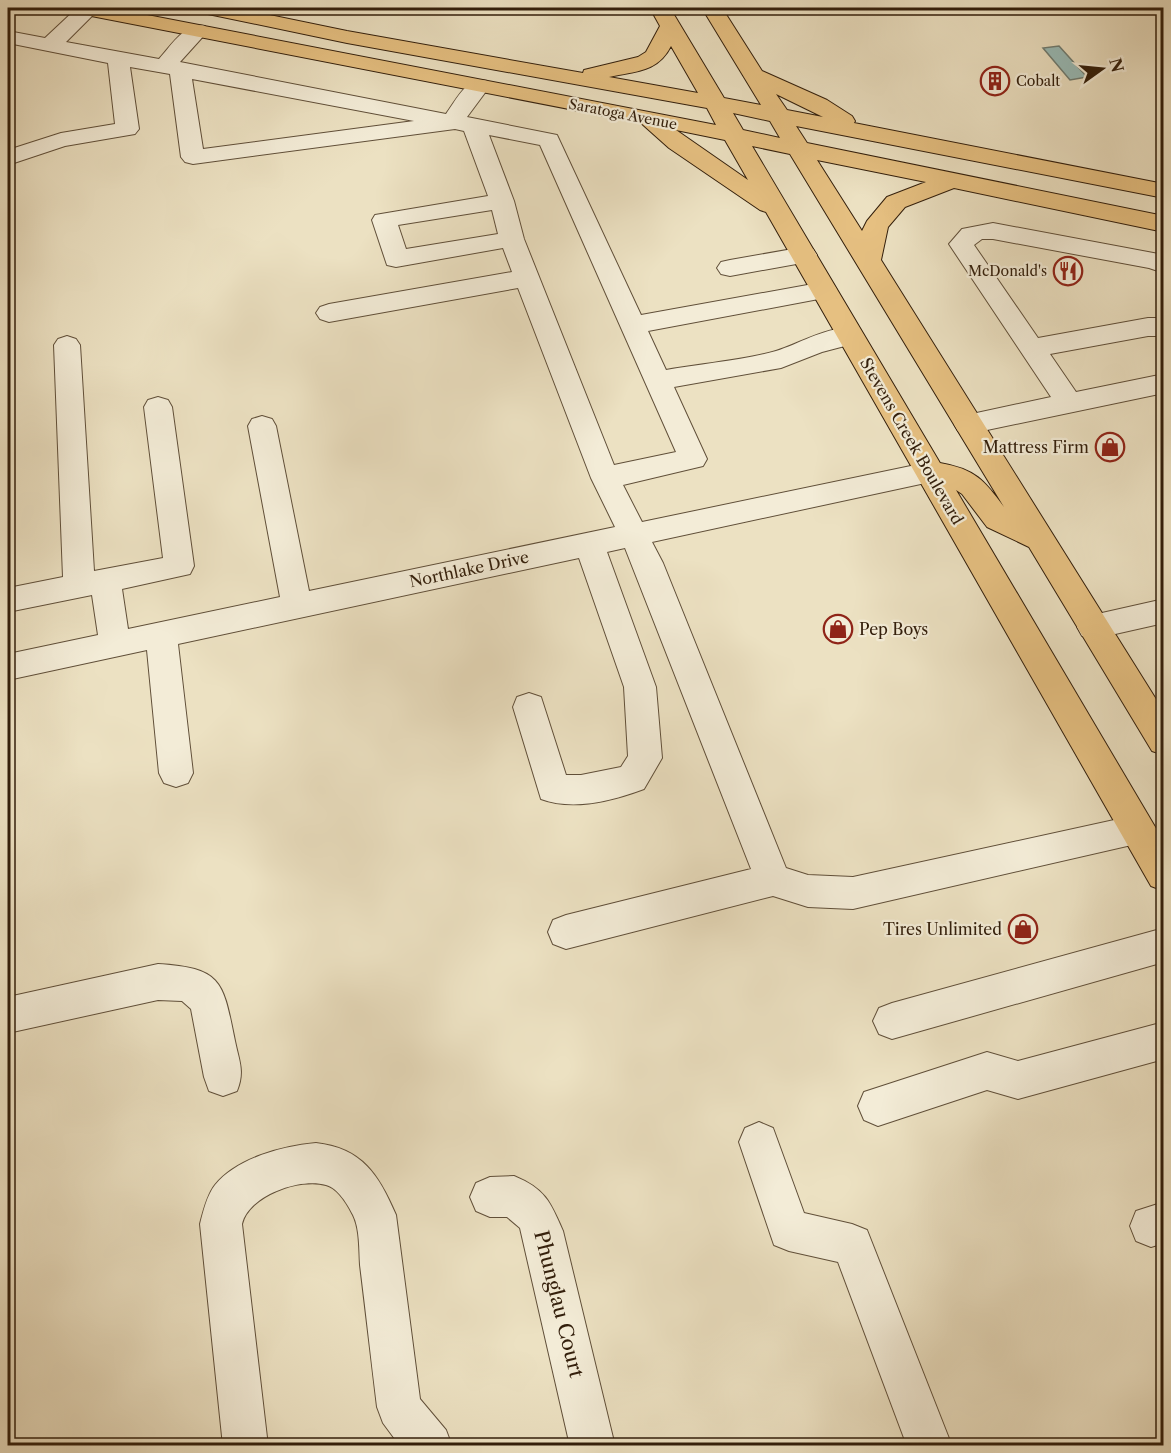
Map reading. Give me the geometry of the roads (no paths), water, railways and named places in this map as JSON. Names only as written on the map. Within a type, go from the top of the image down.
[{"type":"main road","name":"Saratoga Avenue","points":[[84,8],[646,117],[1164,224]]},
{"type":"main road","name":"Saratoga Avenue","points":[[208,8],[347,37],[714,103],[1164,191]]},
{"type":"main road","points":[[712,8],[1164,741]]},
{"type":"main road","points":[[197,30],[235,26],[257,17]]},
{"type":"main road","points":[[575,77],[616,71],[646,62],[655,56],[665,17]]},
{"type":"main road","name":"Stevens Creek Boulevard","points":[[665,17],[1164,875]]},
{"type":"main road","points":[[754,76],[819,105],[857,132]]},
{"type":"main road","points":[[646,117],[677,143],[780,213]]},
{"type":"main road","points":[[868,260],[876,226],[896,202],[951,181]]},
{"type":"main road","points":[[930,472],[954,476],[972,486],[997,519],[1040,539]]},
{"type":"street","points":[[51,45],[84,8]]},
{"type":"street","points":[[197,30],[172,68],[193,157],[462,125]]},
{"type":"street","points":[[8,37],[549,140],[693,459],[605,478]]},
{"type":"street","points":[[8,158],[62,140],[127,129],[118,58]]},
{"type":"street","points":[[462,125],[479,86]]},
{"type":"street","points":[[462,125],[502,201],[512,239],[605,478],[648,563],[773,880]]},
{"type":"street","points":[[502,201],[384,220],[396,259],[512,239]]},
{"type":"street","points":[[1069,403],[961,244],[967,236],[976,232],[993,231],[1156,261],[1164,265]]},
{"type":"street","points":[[730,268],[804,255]]},
{"type":"street","points":[[329,314],[527,278]]},
{"type":"street","points":[[633,325],[824,290]]},
{"type":"street","points":[[1032,348],[1148,327],[1164,327]]},
{"type":"street","points":[[658,381],[781,359],[814,345],[851,336]]},
{"type":"street","points":[[67,345],[92,583],[115,644]]},
{"type":"street","points":[[968,424],[1164,383]]},
{"type":"street","points":[[8,600],[179,566],[158,407]]},
{"type":"street","points":[[262,426],[297,606]]},
{"type":"street","name":"Northlake Drive","points":[[8,667],[930,472]]},
{"type":"street","points":[[529,707],[553,789],[581,790],[632,779],[645,758],[640,687],[589,544]]},
{"type":"street","points":[[1093,627],[1164,610]]},
{"type":"street","points":[[161,635],[176,774]]},
{"type":"street","points":[[566,932],[773,880],[808,891],[853,893],[1137,830]]},
{"type":"street","points":[[892,1021],[1164,945]]},
{"type":"street","points":[[8,1015],[158,982],[189,984],[208,999],[223,1077]]},
{"type":"street","points":[[878,1106],[987,1071],[1018,1080],[1164,1040]]},
{"type":"street","points":[[759,1142],[789,1230],[852,1245],[930,1446]]},
{"type":"street","points":[[246,1446],[220,1224],[229,1199],[251,1180],[309,1162],[340,1168],[362,1188],[375,1215],[399,1407],[420,1437],[430,1446]]},
{"type":"street","name":"Phunglau Court","points":[[490,1197],[514,1196],[535,1214],[544,1242],[593,1446]]},
{"type":"water","points":[[1059,46],[1087,77],[1070,80],[1043,48]]},
{"type":"place","name":"Cobalt","points":[[995,81]]},
{"type":"place","name":"McDonald's","points":[[1068,271]]},
{"type":"place","name":"Mattress Firm","points":[[1110,447]]},
{"type":"place","name":"Pep Boys","points":[[838,629]]},
{"type":"place","name":"Tires Unlimited","points":[[1023,929]]}]
